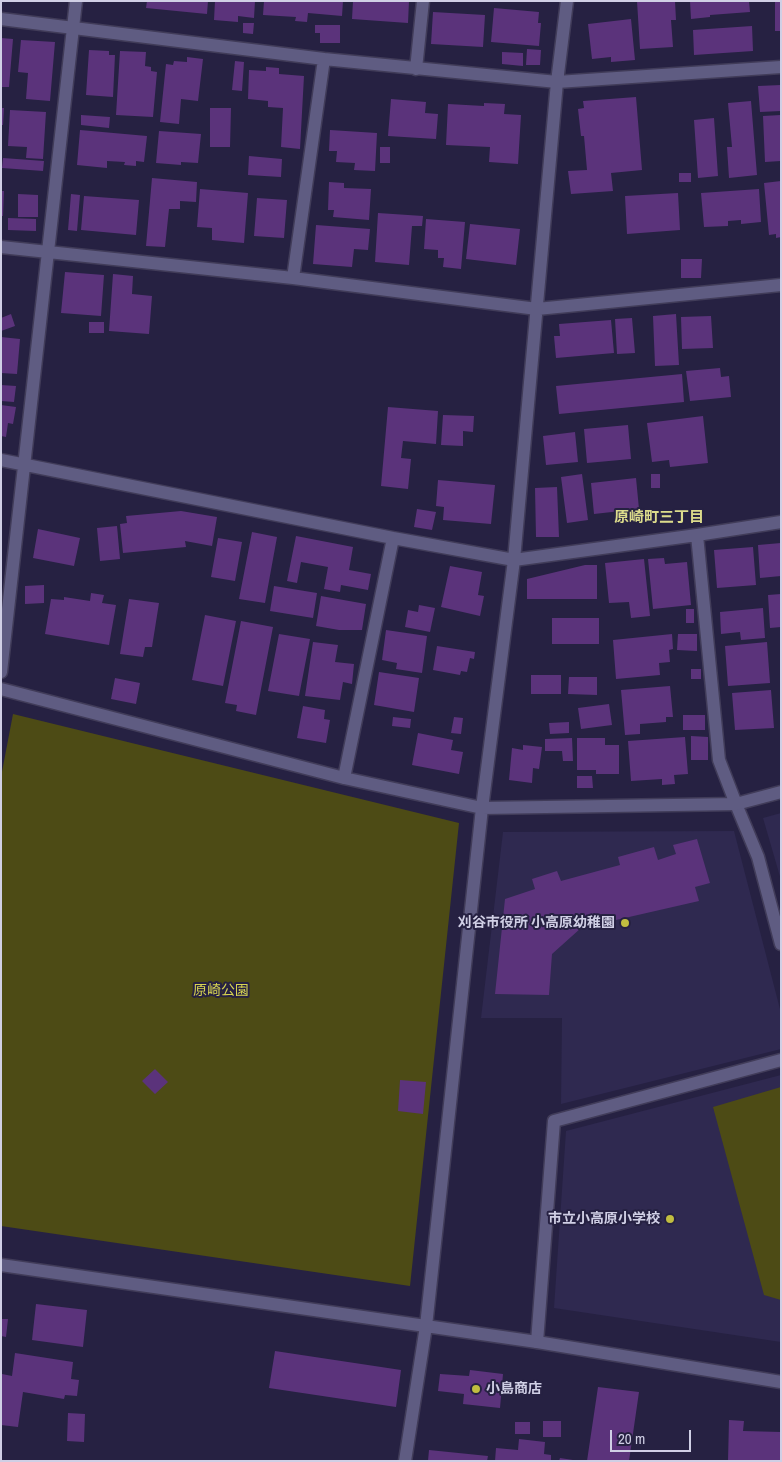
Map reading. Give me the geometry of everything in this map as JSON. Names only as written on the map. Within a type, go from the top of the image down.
[{"type":"street","points":[[1,672],[76,1]]},
{"type":"street","points":[[416,69],[423,1]]},
{"type":"street","points":[[405,1461],[426,1326],[482,808],[514,560],[557,82],[567,1]]},
{"type":"street","points":[[1,19],[324,59],[557,82],[781,67]]},
{"type":"street","points":[[293,278],[324,59]]},
{"type":"street","points":[[1,247],[293,278],[537,310],[781,285]]},
{"type":"street","points":[[1,460],[393,538],[514,560],[781,522]]},
{"type":"street","points":[[697,535],[719,760],[758,856],[781,944]]},
{"type":"street","points":[[344,778],[393,538]]},
{"type":"street","points":[[1,689],[344,778],[482,808],[736,804],[781,792]]},
{"type":"street","points":[[538,1342],[554,1121],[781,1060]]},
{"type":"street","points":[[1,1265],[538,1342],[781,1382]]},
{"type":"shaded area","points":[[781,813],[781,880],[763,818]]},
{"type":"shaded area","name":"刈谷市役所 小高原幼稚園","points":[[734,831],[781,1013],[781,1049],[561,1104],[562,1018],[481,1018],[503,832]]},
{"type":"shaded area","name":"市立小高原小学校","points":[[781,1075],[781,1342],[554,1308],[566,1131]]},
{"type":"green space","name":"原崎公園","points":[[13,714],[459,823],[410,1286],[1,1226],[1,777]]},
{"type":"green space","points":[[781,1087],[781,1300],[764,1295],[713,1107]]},
{"type":"building","points":[[147,1],[208,1],[207,14],[146,8]]},
{"type":"building","points":[[215,1],[255,1],[254,18],[238,16],[238,22],[214,20]]},
{"type":"building","points":[[264,1],[343,1],[342,16],[308,13],[307,22],[295,21],[296,17],[263,15]]},
{"type":"building","points":[[353,1],[409,1],[408,23],[352,19]]},
{"type":"building","points":[[637,1],[675,1],[676,20],[671,20],[673,47],[640,49]]},
{"type":"building","points":[[690,1],[749,1],[750,12],[710,15],[710,17],[691,19]]},
{"type":"building","points":[[775,1],[781,1],[781,31],[775,31]]},
{"type":"building","points":[[494,8],[539,12],[538,23],[541,23],[539,46],[491,42]]},
{"type":"building","points":[[433,12],[485,15],[483,47],[431,44]]},
{"type":"building","points":[[631,19],[635,60],[611,62],[611,57],[592,59],[588,24]]},
{"type":"building","points":[[243,23],[254,23],[253,34],[243,33]]},
{"type":"building","points":[[315,25],[340,25],[340,43],[320,43],[320,33],[315,33]]},
{"type":"building","points":[[752,26],[753,51],[694,55],[693,30]]},
{"type":"building","points":[[1,38],[13,39],[9,87],[1,87]]},
{"type":"building","points":[[21,40],[55,42],[50,101],[26,99],[28,73],[18,72]]},
{"type":"building","points":[[527,49],[541,50],[540,65],[526,65]]},
{"type":"building","points":[[89,50],[109,51],[109,55],[115,55],[113,97],[86,95]]},
{"type":"building","points":[[120,51],[146,52],[145,66],[151,67],[151,71],[157,72],[153,117],[116,115]]},
{"type":"building","points":[[502,52],[523,53],[523,66],[502,64]]},
{"type":"building","points":[[187,57],[203,59],[198,101],[181,99],[179,124],[160,122],[166,64],[173,65],[174,61],[187,62]]},
{"type":"building","points":[[235,61],[244,62],[242,91],[232,90]]},
{"type":"building","points":[[266,67],[279,68],[279,74],[304,76],[300,149],[281,147],[283,108],[268,107],[268,101],[248,99],[249,70],[266,71]]},
{"type":"building","points":[[781,85],[781,111],[760,112],[758,86]]},
{"type":"building","points":[[636,97],[642,170],[611,173],[613,191],[571,194],[568,171],[587,170],[584,136],[581,136],[578,109],[584,108],[583,101]]},
{"type":"building","points":[[391,99],[426,102],[425,113],[438,114],[436,139],[388,136]]},
{"type":"building","points":[[751,101],[757,175],[729,178],[727,147],[732,147],[728,103]]},
{"type":"building","points":[[484,103],[505,104],[504,114],[521,115],[518,164],[489,162],[490,147],[446,145],[448,104],[484,106]]},
{"type":"building","points":[[1,108],[4,108],[3,125],[1,125]]},
{"type":"building","points":[[210,108],[231,108],[230,147],[210,147]]},
{"type":"building","points":[[10,110],[46,112],[43,159],[26,158],[27,147],[8,146]]},
{"type":"building","points":[[81,115],[110,117],[109,128],[81,125]]},
{"type":"building","points":[[781,115],[781,161],[765,162],[763,116]]},
{"type":"building","points":[[714,118],[718,176],[698,178],[694,120]]},
{"type":"building","points":[[80,130],[147,136],[144,162],[136,161],[136,166],[124,165],[125,162],[107,161],[107,168],[77,165]]},
{"type":"building","points":[[330,130],[377,133],[375,171],[354,170],[355,163],[336,162],[337,151],[329,151]]},
{"type":"building","points":[[159,131],[201,134],[198,163],[181,162],[181,165],[156,163]]},
{"type":"building","points":[[380,147],[390,147],[390,163],[380,163]]},
{"type":"building","points":[[249,156],[282,159],[281,177],[248,175]]},
{"type":"building","points":[[3,158],[44,161],[43,171],[2,168]]},
{"type":"building","points":[[679,173],[691,173],[691,182],[679,182]]},
{"type":"building","points":[[152,178],[197,182],[196,202],[180,201],[180,209],[169,209],[165,247],[146,246]]},
{"type":"building","points":[[781,181],[781,237],[776,238],[776,234],[769,235],[764,183]]},
{"type":"building","points":[[329,182],[344,183],[344,188],[371,189],[369,220],[333,217],[334,210],[328,210]]},
{"type":"building","points":[[200,189],[248,193],[244,243],[212,240],[212,228],[197,227]]},
{"type":"building","points":[[759,189],[761,222],[741,224],[741,220],[728,221],[728,226],[704,227],[701,193]]},
{"type":"building","points":[[1,191],[4,191],[3,216],[1,216]]},
{"type":"building","points":[[678,193],[680,230],[627,234],[625,196]]},
{"type":"building","points":[[18,194],[38,195],[38,217],[18,217]]},
{"type":"building","points":[[71,194],[80,195],[77,231],[68,230]]},
{"type":"building","points":[[84,196],[139,200],[136,235],[81,230]]},
{"type":"building","points":[[257,198],[287,200],[284,238],[254,236]]},
{"type":"building","points":[[378,213],[423,216],[422,226],[412,226],[409,265],[375,262]]},
{"type":"building","points":[[8,218],[36,219],[36,231],[8,230]]},
{"type":"building","points":[[426,219],[465,222],[461,269],[443,267],[444,258],[438,258],[438,250],[424,249]]},
{"type":"building","points":[[470,224],[520,229],[516,265],[466,259]]},
{"type":"building","points":[[316,225],[370,229],[368,250],[354,249],[352,267],[313,264]]},
{"type":"building","points":[[681,259],[702,259],[701,278],[681,278]]},
{"type":"building","points":[[65,272],[104,275],[101,316],[61,313]]},
{"type":"building","points":[[113,274],[133,276],[132,294],[152,296],[149,334],[109,331]]},
{"type":"building","points":[[11,314],[15,326],[1,331],[1,318]]},
{"type":"building","points":[[676,314],[679,365],[655,366],[653,316]]},
{"type":"building","points":[[711,316],[713,348],[682,349],[681,317]]},
{"type":"building","points":[[632,318],[635,353],[617,354],[615,319]]},
{"type":"building","points":[[611,320],[614,353],[556,358],[554,336],[560,336],[559,324]]},
{"type":"building","points":[[89,322],[104,322],[104,333],[89,333]]},
{"type":"building","points":[[1,337],[20,339],[17,374],[1,373]]},
{"type":"building","points":[[720,368],[721,377],[729,376],[731,397],[690,401],[686,371]]},
{"type":"building","points":[[682,374],[684,402],[559,414],[556,386]]},
{"type":"building","points":[[1,385],[16,386],[14,402],[1,401]]},
{"type":"building","points":[[1,405],[16,407],[13,424],[8,423],[6,437],[1,436]]},
{"type":"building","points":[[388,407],[438,411],[436,444],[403,441],[401,458],[411,459],[408,489],[381,486]]},
{"type":"building","points":[[443,415],[474,416],[473,432],[463,431],[463,446],[441,445]]},
{"type":"building","points":[[703,416],[708,463],[670,467],[669,460],[652,462],[647,423]]},
{"type":"building","points":[[628,425],[631,459],[587,463],[584,429]]},
{"type":"building","points":[[575,432],[578,462],[546,465],[543,436]]},
{"type":"building","points":[[582,474],[588,520],[567,523],[561,477]]},
{"type":"building","points":[[651,474],[660,474],[660,488],[651,488]]},
{"type":"building","points":[[636,478],[639,509],[594,514],[591,483]]},
{"type":"building","points":[[438,480],[495,485],[491,524],[443,520],[444,507],[436,506]]},
{"type":"building","points":[[557,487],[559,537],[536,537],[535,488]]},
{"type":"building","points":[[417,509],[436,512],[432,530],[414,527]]},
{"type":"building","points":[[181,511],[217,517],[212,546],[185,541],[186,547],[123,553],[120,524],[127,523],[126,516]]},
{"type":"building","points":[[117,526],[120,559],[100,561],[97,528]]},
{"type":"building","points":[[38,529],[80,538],[74,566],[33,558]]},
{"type":"building","points":[[252,532],[277,537],[265,603],[239,599]]},
{"type":"building","points":[[296,536],[353,547],[349,570],[371,574],[368,590],[341,585],[340,592],[324,589],[328,567],[301,562],[297,583],[287,581]]},
{"type":"building","points":[[218,538],[242,542],[235,581],[211,577]]},
{"type":"building","points":[[781,543],[781,576],[760,578],[758,545]]},
{"type":"building","points":[[753,547],[756,585],[717,588],[714,550]]},
{"type":"building","points":[[664,558],[665,564],[687,562],[691,605],[653,609],[648,559]]},
{"type":"building","points":[[644,559],[650,616],[631,618],[629,602],[609,603],[605,563]]},
{"type":"building","points":[[585,565],[597,565],[597,599],[527,599],[527,579]]},
{"type":"building","points":[[450,566],[482,572],[478,595],[484,596],[480,616],[441,607]]},
{"type":"building","points":[[44,585],[44,603],[25,604],[25,586]]},
{"type":"building","points":[[274,586],[317,593],[313,618],[270,611]]},
{"type":"building","points":[[91,593],[104,595],[102,603],[116,605],[109,645],[45,634],[51,599],[64,600],[64,597],[90,601]]},
{"type":"building","points":[[781,594],[781,627],[770,628],[768,595]]},
{"type":"building","points":[[321,596],[366,604],[362,630],[339,630],[316,626]]},
{"type":"building","points":[[129,599],[159,603],[152,647],[145,647],[143,657],[120,654]]},
{"type":"building","points":[[419,605],[435,608],[430,632],[405,627],[408,610],[418,612]]},
{"type":"building","points":[[763,608],[765,638],[741,640],[740,632],[721,634],[720,612]]},
{"type":"building","points":[[686,609],[694,609],[694,623],[686,623]]},
{"type":"building","points":[[205,615],[236,621],[223,686],[192,680]]},
{"type":"building","points":[[552,618],[599,618],[599,644],[552,644]]},
{"type":"building","points":[[241,621],[273,627],[256,715],[236,711],[237,705],[225,703]]},
{"type":"building","points":[[386,630],[427,636],[422,673],[396,669],[397,663],[382,660]]},
{"type":"building","points":[[279,634],[310,639],[299,696],[268,691]]},
{"type":"building","points":[[672,634],[673,649],[669,650],[670,662],[659,663],[660,675],[616,679],[613,640]]},
{"type":"building","points":[[678,634],[697,634],[697,651],[677,650]]},
{"type":"building","points":[[313,642],[338,645],[335,662],[354,664],[352,684],[343,682],[340,700],[305,696]]},
{"type":"building","points":[[767,642],[770,683],[728,686],[725,646]]},
{"type":"building","points":[[437,646],[475,652],[474,659],[470,658],[467,672],[461,671],[460,675],[433,670]]},
{"type":"building","points":[[691,669],[701,669],[701,679],[691,679]]},
{"type":"building","points":[[379,672],[419,678],[414,712],[374,705]]},
{"type":"building","points":[[531,675],[561,675],[561,694],[531,694]]},
{"type":"building","points":[[569,677],[597,677],[597,695],[568,694]]},
{"type":"building","points":[[115,678],[140,683],[136,704],[111,699]]},
{"type":"building","points":[[670,686],[673,717],[666,717],[666,722],[640,724],[640,734],[625,735],[621,690]]},
{"type":"building","points":[[771,690],[774,728],[735,730],[732,693]]},
{"type":"building","points":[[609,704],[612,725],[581,729],[578,708]]},
{"type":"building","points":[[303,706],[325,710],[324,719],[330,720],[326,743],[297,738]]},
{"type":"building","points":[[683,715],[705,715],[705,730],[683,730]]},
{"type":"building","points":[[393,717],[411,719],[410,728],[392,726]]},
{"type":"building","points":[[454,717],[463,718],[461,734],[451,733]]},
{"type":"building","points":[[569,722],[569,733],[550,734],[549,723]]},
{"type":"building","points":[[418,733],[453,740],[451,750],[463,752],[459,774],[412,765]]},
{"type":"building","points":[[691,736],[708,737],[708,760],[691,760]]},
{"type":"building","points":[[685,737],[688,774],[674,775],[675,784],[662,785],[662,779],[631,781],[628,741]]},
{"type":"building","points":[[572,738],[573,761],[563,761],[562,751],[545,751],[545,739]]},
{"type":"building","points":[[577,738],[605,738],[605,745],[619,745],[619,774],[596,774],[596,770],[577,770]]},
{"type":"building","points":[[523,745],[542,747],[539,769],[533,768],[532,783],[509,780],[512,748],[523,750]]},
{"type":"building","points":[[577,776],[592,776],[593,788],[577,788]]},
{"type":"building","points":[[697,839],[710,883],[695,887],[699,901],[581,928],[552,954],[549,995],[495,994],[505,899],[535,889],[532,879],[557,871],[561,881],[620,865],[618,857],[654,847],[658,860],[676,854],[673,845]]},
{"type":"building","points":[[155,1069],[168,1082],[155,1094],[142,1081]]},
{"type":"building","points":[[400,1080],[426,1082],[423,1114],[398,1111]]},
{"type":"building","points":[[36,1304],[87,1310],[83,1347],[32,1340]]},
{"type":"building","points":[[1,1319],[8,1319],[6,1337],[1,1336]]},
{"type":"building","points":[[275,1351],[401,1370],[396,1407],[269,1388]]},
{"type":"building","points":[[15,1353],[73,1362],[71,1379],[79,1380],[77,1396],[65,1395],[64,1399],[23,1392],[18,1427],[1,1425],[2,1374],[12,1376]]},
{"type":"building","points":[[470,1370],[503,1374],[500,1408],[463,1404],[464,1394],[438,1391],[440,1374],[469,1376]]},
{"type":"building","points":[[598,1387],[639,1392],[629,1461],[587,1461]]},
{"type":"building","points":[[68,1413],[85,1414],[84,1442],[67,1441]]},
{"type":"building","points":[[729,1420],[744,1421],[743,1431],[781,1432],[781,1461],[728,1461]]},
{"type":"building","points":[[543,1421],[561,1421],[561,1437],[543,1437]]},
{"type":"building","points":[[515,1422],[530,1422],[530,1434],[515,1434]]},
{"type":"building","points":[[519,1439],[545,1442],[544,1454],[551,1455],[551,1461],[495,1461],[496,1448],[518,1450]]},
{"type":"building","points":[[429,1450],[488,1456],[487,1461],[428,1461]]},
{"type":"building","points":[[560,1458],[573,1460],[573,1461],[559,1461]]},
{"type":"place","name":"刈谷市役所 小高原幼稚園","points":[[625,923]]},
{"type":"place","name":"市立小高原小学校","points":[[670,1219]]},
{"type":"place","name":"小島商店","points":[[476,1389]]},
{"type":"district","name":"原崎町三丁目","points":[[659,518]]}]
